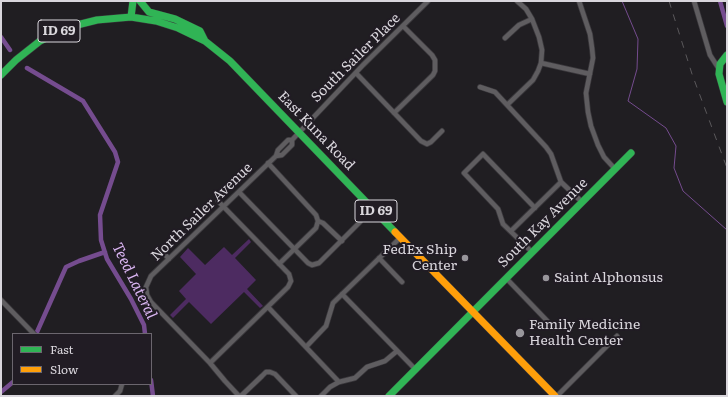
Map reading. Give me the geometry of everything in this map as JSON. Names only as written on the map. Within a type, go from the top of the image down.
[{"type":"main road","points":[[131,17],[133,1]]},
{"type":"main road","points":[[140,1],[146,9],[153,14],[174,19],[200,31],[204,41]]},
{"type":"main road","name":"East Kuna Road","points":[[131,17],[143,18],[184,30],[204,41],[230,61],[473,311]]},
{"type":"main road","name":"ID 69","points":[[1,76],[28,50],[54,34],[84,22],[110,18],[131,17]]},
{"type":"main road","points":[[727,55],[722,60],[719,69],[720,80],[727,102]]},
{"type":"main road","name":"South Kay Avenue","points":[[389,396],[631,153]]},
{"type":"main road","name":"ID 69","points":[[473,311],[556,396]]},
{"type":"street","name":"South Sailer Place","points":[[299,131],[428,1]]},
{"type":"street","points":[[507,105],[533,80],[541,63],[542,50],[539,37],[532,19],[526,9],[517,1]]},
{"type":"street","points":[[579,1],[590,34],[593,58],[586,93],[588,112],[598,145],[604,157],[615,169]]},
{"type":"street","points":[[694,1],[710,55],[719,69]]},
{"type":"street","points":[[505,38],[519,25],[532,19]]},
{"type":"street","points":[[394,113],[436,71],[436,66],[432,55],[403,26]]},
{"type":"street","points":[[541,63],[590,74]]},
{"type":"street","points":[[356,73],[421,141],[427,144],[442,132]]},
{"type":"street","points":[[480,87],[495,92],[546,147],[551,154],[561,182],[582,202]]},
{"type":"street","name":"North Sailer Avenue","points":[[210,363],[151,302],[147,295],[146,287],[151,276],[224,207],[276,156],[278,150],[288,140],[292,140],[299,131]]},
{"type":"street","points":[[532,252],[503,224],[498,209],[464,173],[483,154],[535,208]]},
{"type":"street","points":[[268,163],[316,215],[318,221],[317,226],[279,264]]},
{"type":"street","points":[[511,231],[561,182]]},
{"type":"street","points":[[239,192],[308,262],[313,265],[319,263],[360,222]]},
{"type":"street","points":[[218,201],[289,274],[291,281],[288,287],[210,363],[240,396],[266,372],[275,374],[296,396]]},
{"type":"street","points":[[318,221],[323,222],[342,241]]},
{"type":"street","points":[[306,347],[326,326],[331,308],[342,294],[401,237]]},
{"type":"street","points":[[161,250],[169,259]]},
{"type":"street","points":[[379,258],[402,282]]},
{"type":"street","points":[[506,278],[554,328]]},
{"type":"street","points":[[342,294],[416,370]]},
{"type":"street","points":[[1,300],[33,333]]},
{"type":"street","points":[[268,307],[339,382]]},
{"type":"street","points":[[556,396],[617,336]]},
{"type":"street","points":[[321,396],[330,387],[339,382],[355,378],[367,367],[385,361],[397,351]]},
{"type":"street","points":[[115,396],[120,391],[122,385]]},
{"type":"shaded area","points":[[249,239],[251,242],[235,258],[256,280],[247,289],[263,306],[260,308],[244,292],[211,324],[189,302],[173,318],[170,315],[186,299],[179,291],[196,274],[180,257],[188,248],[205,265],[224,247],[232,255]]},
{"type":"waterway","points":[[622,1],[638,39],[637,69],[628,101],[666,128],[676,146],[674,168],[683,191],[727,230]]},
{"type":"waterway","points":[[720,1],[727,26]]},
{"type":"waterway","name":"Teed Lateral","points":[[1,37],[10,50]]},
{"type":"waterway","name":"Teed Lateral","points":[[27,68],[83,101],[115,152],[118,162],[100,215],[101,240],[107,259],[131,299],[144,325],[145,333]]},
{"type":"waterway","points":[[37,332],[66,267],[105,252]]},
{"type":"waterway","points":[[1,392],[12,383]]},
{"type":"waterway","name":"Teed Lateral","points":[[152,385],[153,396]]},
{"type":"railway","points":[[669,1],[692,74],[727,168]]},
{"type":"traffic: fast","points":[[131,17],[133,1]]},
{"type":"traffic: fast","points":[[140,1],[149,12],[175,19],[200,31],[205,41]]},
{"type":"traffic: fast","points":[[1,75],[16,60],[40,41],[69,27],[97,20],[131,17],[156,21],[178,28],[205,41],[230,61],[395,232]]},
{"type":"traffic: fast","points":[[727,55],[720,64],[719,74],[727,102]]},
{"type":"traffic: fast","points":[[389,396],[631,153]]},
{"type":"traffic: slow","points":[[395,232],[555,396]]},
{"type":"place","name":"FedEx Ship Center","points":[[465,258]]},
{"type":"place","name":"Saint Alphonsus","points":[[546,278]]},
{"type":"place","name":"Family Medicine Health Center","points":[[520,333]]}]
